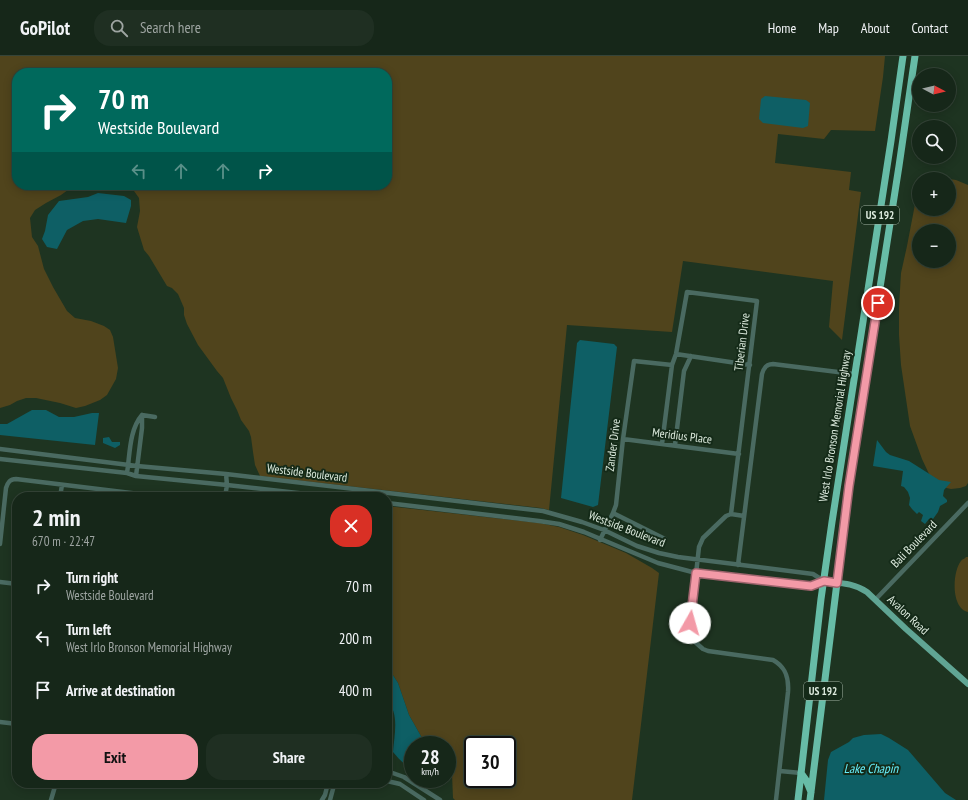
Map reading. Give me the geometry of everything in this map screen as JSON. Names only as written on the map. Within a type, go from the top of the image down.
[{"type":"highway","name":"West Irlo Bronson Memorial Highway","points":[[798,800],[834,508],[888,164],[903,56]]},
{"type":"highway","name":"West Irlo Bronson Memorial Highway","points":[[811,796],[849,486],[915,56]]},
{"type":"highway","points":[[891,141],[894,157],[899,166]]},
{"type":"highway","points":[[888,164],[893,174],[895,193]]},
{"type":"highway","points":[[858,352],[861,367],[863,371],[867,373]]},
{"type":"highway","points":[[854,374],[858,378],[864,394]]},
{"type":"highway","points":[[801,773],[806,780],[811,796]]},
{"type":"main road","name":"Avalon Road","points":[[824,581],[852,585],[867,592],[968,684]]},
{"type":"street","name":"Tiberian Drive","points":[[662,444],[672,365],[676,354],[687,292],[757,301],[731,514]]},
{"type":"street","points":[[676,354],[750,365]]},
{"type":"street","points":[[675,445],[684,371],[691,356]]},
{"type":"street","name":"Zander Drive","points":[[600,540],[616,505],[623,439],[634,361],[672,365]]},
{"type":"street","points":[[738,565],[762,374],[765,367],[770,364],[777,364],[854,374]]},
{"type":"street","points":[[142,415],[155,417]]},
{"type":"street","points":[[127,473],[134,428],[142,415]]},
{"type":"street","points":[[136,476],[142,415]]},
{"type":"street","name":"Meridius Place","points":[[623,439],[739,454]]},
{"type":"street","points":[[131,441],[140,442]]},
{"type":"street","name":"Westside Boulevard","points":[[0,449],[137,466],[226,474],[380,492]]},
{"type":"street","name":"Westside Boulevard","points":[[0,459],[127,473],[136,476],[289,492]]},
{"type":"street","points":[[226,474],[226,492]]},
{"type":"street","points":[[0,544],[6,488],[9,481],[16,479],[124,492]]},
{"type":"street","points":[[61,492],[62,485]]},
{"type":"street","name":"Westside Boulevard","points":[[392,493],[542,511],[604,530],[637,546],[659,553],[698,560],[812,574],[824,581]]},
{"type":"street","name":"Bali Boulevard","points":[[875,600],[968,503]]},
{"type":"street","name":"Westside Boulevard","points":[[392,504],[559,524],[584,532],[658,564],[696,573],[811,586],[824,581]]},
{"type":"street","points":[[613,513],[665,539]]},
{"type":"street","points":[[744,516],[731,514],[726,516],[703,538],[700,544],[690,623],[691,633],[696,642],[703,649],[713,652],[772,660],[781,666],[786,673],[788,692],[776,800]]},
{"type":"street","points":[[0,582],[12,583]]},
{"type":"street","points":[[0,722],[12,723]]},
{"type":"street","points":[[780,771],[801,773]]},
{"type":"street","points":[[392,773],[404,777],[440,800]]},
{"type":"street","points":[[392,782],[400,784],[424,800]]},
{"type":"street","points":[[52,800],[55,788]]},
{"type":"street","points":[[322,800],[326,796],[327,788]]},
{"type":"street","points":[[330,800],[333,788]]},
{"type":"shaded area","points":[[0,56],[885,56],[875,131],[831,130],[824,139],[778,134],[775,163],[851,172],[849,190],[861,192],[842,340],[829,327],[833,281],[683,261],[672,332],[567,325],[549,510],[260,476],[255,465],[249,431],[241,420],[223,378],[198,345],[187,324],[184,315],[184,308],[178,294],[172,288],[167,286],[144,250],[137,227],[140,211],[139,198],[134,191],[126,190],[392,190],[392,68],[12,68],[12,190],[68,190],[35,210],[30,218],[32,237],[38,246],[44,269],[67,311],[75,318],[91,321],[110,330],[113,337],[118,368],[116,379],[107,395],[100,400],[85,406],[76,408],[36,398],[26,398],[0,408]]},
{"type":"shaded area","points":[[956,180],[968,185],[968,483],[966,486],[960,488],[951,489],[942,487],[930,476],[910,426],[901,365],[899,335],[901,273],[913,216],[956,216]]},
{"type":"shaded area","points":[[392,507],[539,523],[559,527],[583,535],[626,553],[659,573],[632,800],[455,800],[453,798],[453,788],[456,788],[456,736],[421,736],[409,715],[398,683],[392,674]]},
{"type":"shaded area","points":[[968,557],[968,612],[962,609],[958,604],[955,590],[958,566],[961,560]]},
{"type":"water","points":[[765,96],[806,100],[810,103],[808,126],[803,128],[763,123],[759,119],[761,99]]},
{"type":"water","points":[[98,193],[124,196],[131,200],[131,206],[126,223],[98,219],[83,221],[67,230],[57,249],[47,247],[42,239],[48,215],[59,201],[88,197]]},
{"type":"water","points":[[580,340],[614,344],[617,347],[598,505],[593,507],[561,498],[577,343]]},
{"type":"water","points":[[32,410],[46,410],[59,417],[74,417],[99,413],[95,445],[0,435],[0,424],[7,424]]},
{"type":"water","points":[[109,437],[112,442],[120,442],[120,445],[115,448],[103,443],[103,438]]},
{"type":"water","points":[[877,440],[890,455],[909,461],[939,480],[951,482],[944,490],[943,496],[947,502],[940,506],[933,519],[929,519],[925,524],[921,521],[923,515],[919,512],[917,514],[909,505],[910,498],[908,492],[901,486],[903,471],[873,466]]},
{"type":"water","points":[[392,674],[398,683],[409,715],[421,736],[404,736],[404,764],[393,752],[395,718],[392,708]]},
{"type":"water","name":"Lake Chapin","points":[[881,734],[908,750],[945,793],[956,800],[824,800],[828,760],[831,752],[849,742],[853,738],[864,735]]},
{"type":"route","points":[[690,623],[696,573],[811,586],[824,581],[837,583],[849,486],[878,303]]}]
